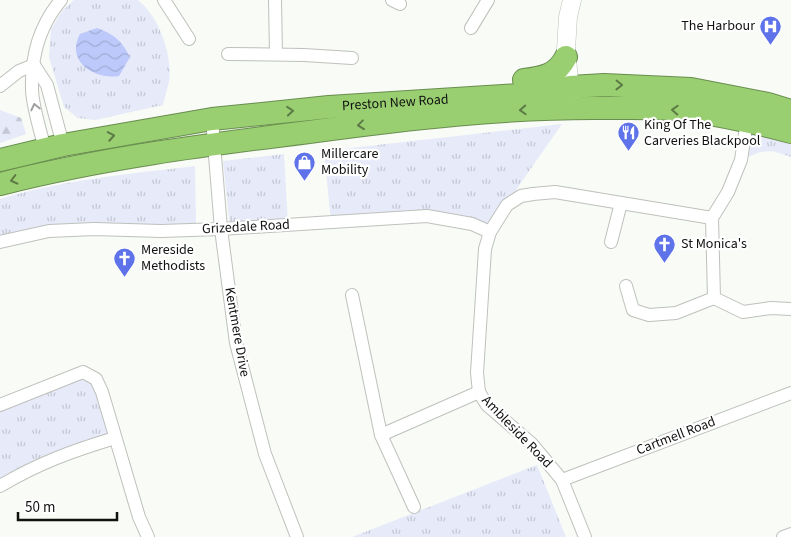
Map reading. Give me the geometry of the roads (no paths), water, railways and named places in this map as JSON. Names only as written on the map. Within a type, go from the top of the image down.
[{"type":"highway","points":[[427,100],[446,88],[542,78],[551,75],[557,70],[566,56]]},
{"type":"highway","name":"Preston New Road","points":[[0,184],[80,165],[134,155],[378,123],[512,111],[570,97],[604,84],[691,89],[791,110]]},
{"type":"highway","name":"Preston New Road","points":[[0,160],[212,119],[251,114],[427,100],[519,95],[570,97],[684,110],[746,121],[791,132]]},
{"type":"highway","points":[[38,175],[54,150],[80,165]]},
{"type":"street","points":[[54,150],[32,90],[39,34],[54,8],[61,0]]},
{"type":"street","points":[[164,0],[189,39]]},
{"type":"street","points":[[275,0],[276,54]]},
{"type":"street","points":[[471,28],[488,0]]},
{"type":"street","points":[[570,97],[566,56],[568,17],[572,0]]},
{"type":"street","points":[[228,54],[276,54],[352,58]]},
{"type":"street","points":[[0,86],[19,71],[34,65]]},
{"type":"street","points":[[34,65],[47,85],[54,150]]},
{"type":"street","name":"Kentmere Drive","points":[[212,119],[220,229],[236,343],[265,454],[297,537]]},
{"type":"street","points":[[714,298],[712,218],[728,192],[741,160],[746,121]]},
{"type":"street","name":"Ambleside Road","points":[[585,537],[562,480],[532,444],[487,405],[479,392],[477,373],[485,250],[490,232],[507,205],[521,196],[555,192],[712,218]]},
{"type":"street","points":[[611,242],[621,203]]},
{"type":"street","name":"Grizedale Road","points":[[0,242],[49,231],[220,229],[427,216],[472,224],[490,232]]},
{"type":"street","points":[[626,286],[633,310],[648,315],[676,312],[714,298],[743,312],[770,308],[791,310]]},
{"type":"street","points":[[352,295],[381,435],[414,507]]},
{"type":"street","points":[[0,405],[83,372],[96,379],[102,392],[139,517],[148,537]]},
{"type":"street","points":[[381,435],[479,392]]},
{"type":"street","name":"Cartmell Road","points":[[562,480],[791,393]]},
{"type":"street","points":[[0,486],[32,468],[74,450],[115,438]]},
{"type":"street","points":[[783,537],[791,534]]},
{"type":"water","points":[[97,28],[117,39],[124,46],[130,57],[119,76],[100,75],[92,72],[84,67],[79,60],[76,53],[76,44],[80,34]]},
{"type":"place","name":"The Harbour","points":[[771,45]]},
{"type":"place","name":"King Of The Carveries Blackpool","points":[[628,152]]},
{"type":"place","name":"Millercare Mobility","points":[[305,181]]},
{"type":"place","name":"St Monica's","points":[[665,263]]},
{"type":"place","name":"Mereside Methodists","points":[[125,277]]}]
